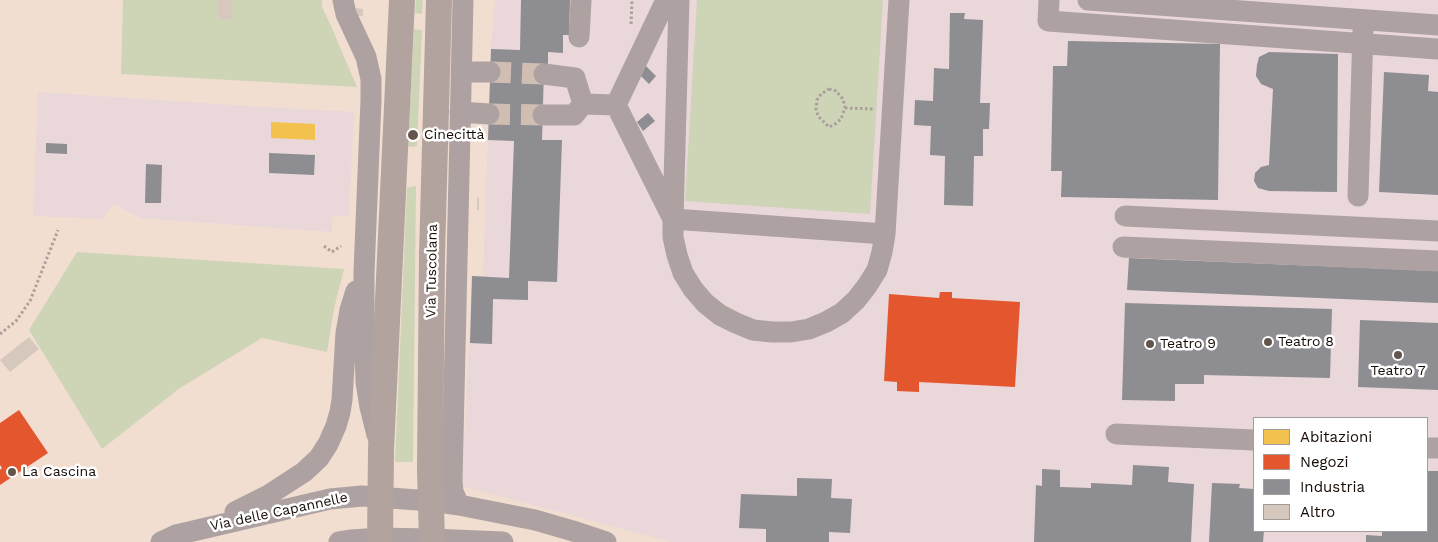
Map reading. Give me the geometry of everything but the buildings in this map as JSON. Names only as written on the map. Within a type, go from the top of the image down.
[{"type":"main road","points":[[380,540],[381,450],[402,0]]},
{"type":"main road","name":"Via Tuscolana","points":[[431,540],[432,255],[438,0]]},
{"type":"street","points":[[344,0],[346,14],[366,57],[371,79],[364,272],[366,382],[381,450]]},
{"type":"street","name":"Via Tuscolana","points":[[459,506],[452,487],[463,0]]},
{"type":"street","points":[[579,37],[581,0]]},
{"type":"street","points":[[616,104],[666,0]]},
{"type":"street","points":[[679,0],[673,219],[673,237],[677,255],[683,273],[705,303],[736,324],[754,330],[772,332],[809,329],[842,313],[868,286],[877,270],[885,234],[899,0]]},
{"type":"street","points":[[1048,0],[1048,21],[1438,49]]},
{"type":"street","points":[[1088,0],[1438,25]]},
{"type":"street","points":[[1358,196],[1363,20]]},
{"type":"street","points":[[461,72],[490,72]]},
{"type":"street","points":[[544,74],[575,78],[583,104]]},
{"type":"street","points":[[583,104],[616,104]]},
{"type":"street","points":[[543,114],[574,115],[583,104]]},
{"type":"street","points":[[616,104],[673,219]]},
{"type":"street","points":[[460,112],[489,114]]},
{"type":"street","points":[[1126,216],[1438,231]]},
{"type":"street","points":[[673,219],[885,234]]},
{"type":"street","points":[[1123,247],[1438,262]]},
{"type":"street","points":[[168,538],[240,510],[267,496],[304,472],[324,451],[336,426],[340,412],[348,322],[353,300],[364,272]]},
{"type":"street","points":[[1116,434],[1253,440]]},
{"type":"street","points":[[432,501],[453,471]]},
{"type":"street","name":"Via delle Capannelle","points":[[168,538],[330,499],[346,496],[381,496],[432,501],[534,520],[606,542]]},
{"type":"street","points":[[339,542],[352,540],[503,542]]},
{"type":"path","points":[[829,89],[836,91],[843,99],[845,108],[841,119],[834,125],[829,126],[818,116],[816,109],[817,100],[821,94],[829,89]]},
{"type":"path","points":[[845,108],[892,110]]},
{"type":"path","points":[[0,334],[16,321],[30,301],[58,230]]},
{"type":"path","points":[[324,246],[332,252],[341,246]]},
{"type":"shaded area","points":[[495,0],[1438,0],[1438,542],[671,542],[462,486],[472,276],[483,276],[491,49]]},
{"type":"shaded area","points":[[38,92],[354,112],[349,216],[332,217],[332,232],[140,218],[114,204],[102,219],[33,216]]},
{"type":"green space","points":[[123,0],[322,0],[322,7],[357,87],[121,74]]},
{"type":"green space","points":[[416,0],[423,0],[422,14],[415,13]]},
{"type":"green space","points":[[697,0],[883,0],[870,214],[685,201]]},
{"type":"green space","points":[[414,29],[422,30],[417,146],[412,147],[408,146]]},
{"type":"green space","points":[[415,186],[413,462],[395,462],[407,188]]},
{"type":"green space","points":[[77,252],[344,269],[334,309],[327,352],[262,338],[180,388],[102,449],[29,330]]},
{"type":"tunnel","points":[[490,72],[544,74]]},
{"type":"tunnel","points":[[489,114],[543,115]]},
{"type":"place","name":"Cinecittà","points":[[413,135]]},
{"type":"place","name":"Teatro 8","points":[[1268,342]]},
{"type":"place","name":"Teatro 9","points":[[1150,344]]},
{"type":"place","name":"Teatro 7","points":[[1398,355]]},
{"type":"place","name":"La Cascina","points":[[12,472]]}]
